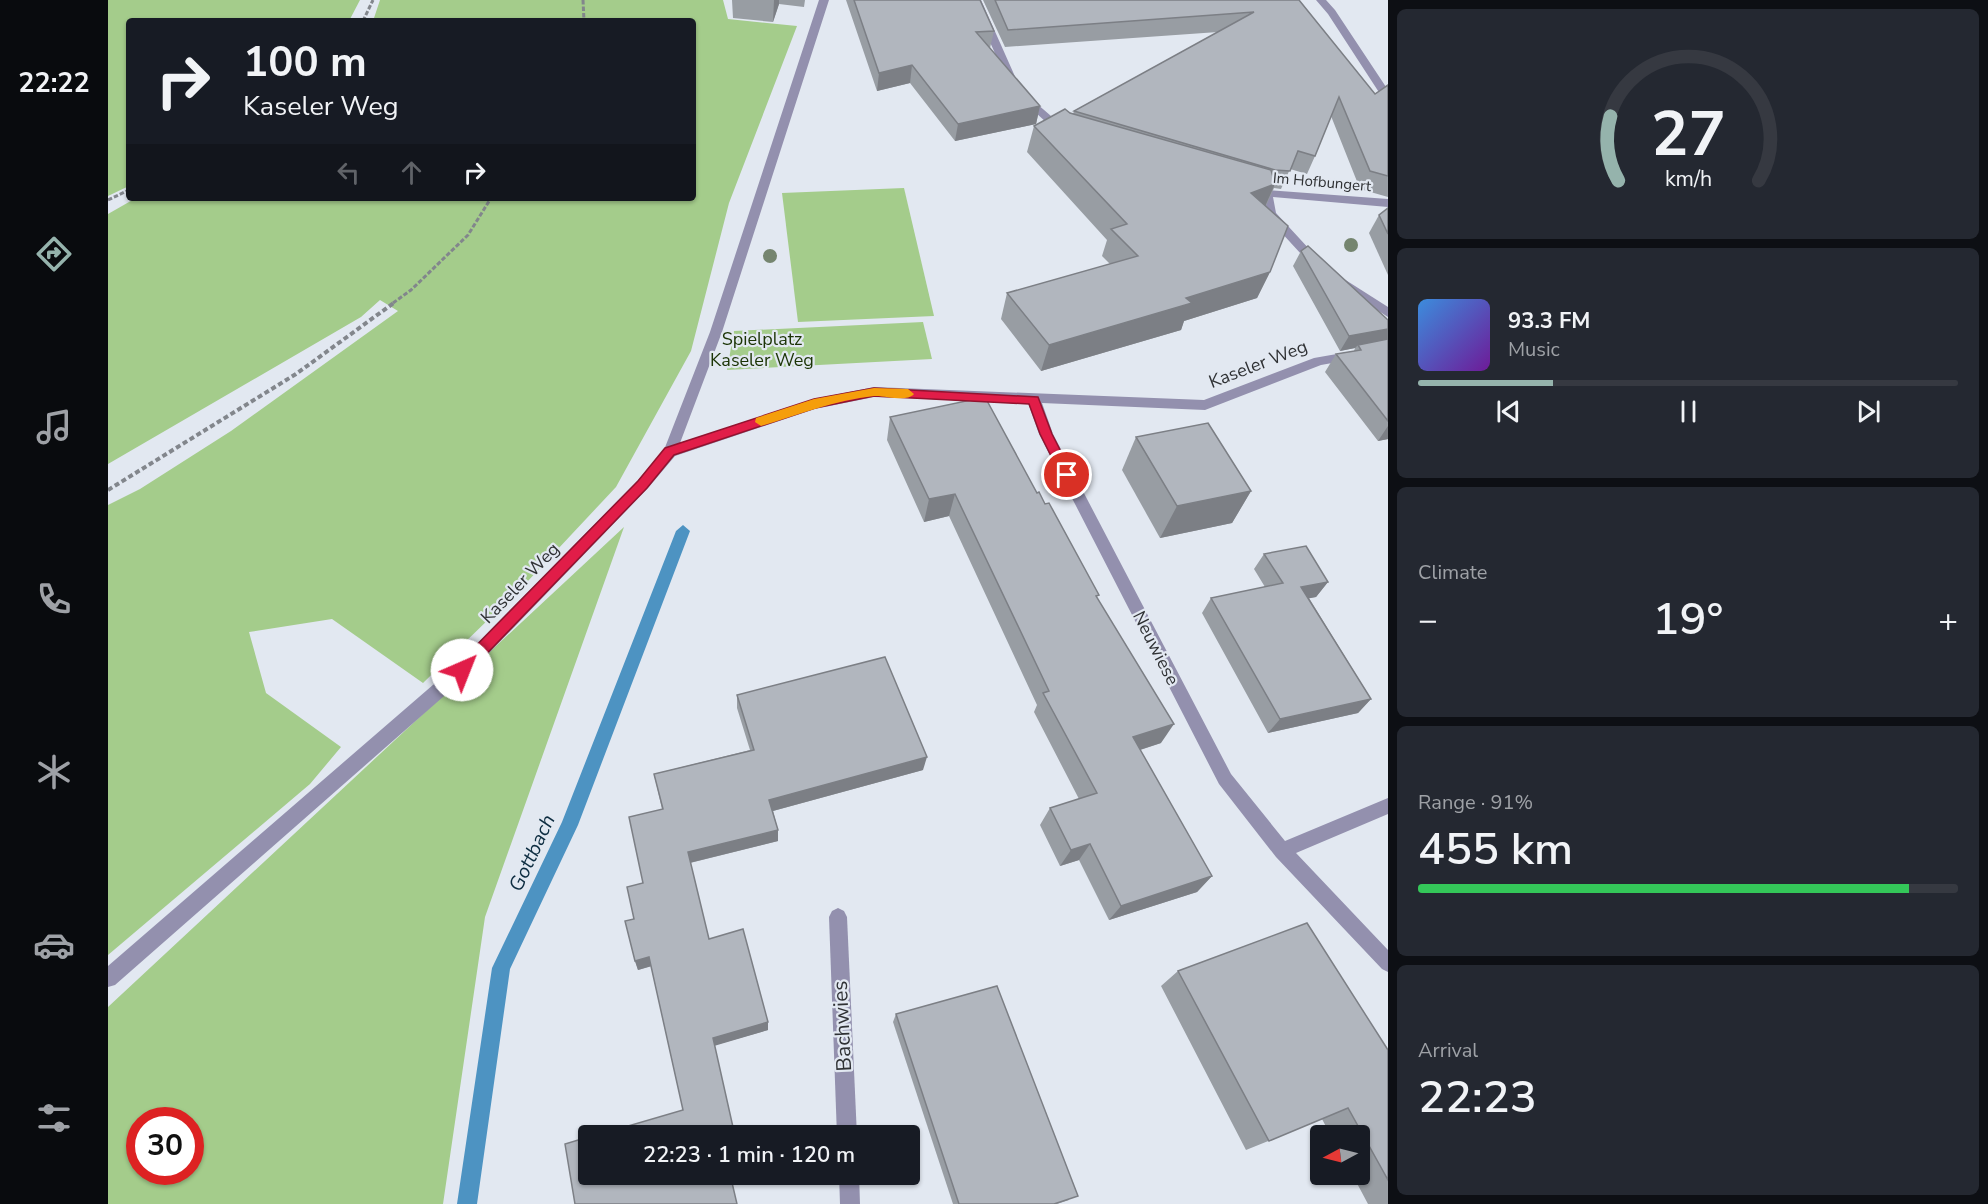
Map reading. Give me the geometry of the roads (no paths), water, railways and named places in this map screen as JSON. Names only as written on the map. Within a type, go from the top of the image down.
[{"type":"street","points":[[670,452],[716,332],[824,0]]},
{"type":"street","points":[[976,0],[1017,91],[1068,136]]},
{"type":"street","points":[[1322,1],[1340,0]]},
{"type":"street","points":[[1322,1],[1332,12],[1388,98]]},
{"type":"street","name":"Im Hofbungert","points":[[1243,186],[1266,193],[1388,203]]},
{"type":"street","points":[[1266,193],[1271,214],[1320,267],[1388,313]]},
{"type":"street","name":"Kaseler Weg","points":[[108,978],[462,670],[643,484],[670,452],[814,404],[874,392],[1205,405],[1319,362],[1388,349]]},
{"type":"street","name":"Neuwiese","points":[[1034,400],[1046,434],[1225,779],[1282,851],[1388,963]]},
{"type":"street","points":[[1282,851],[1388,806]]},
{"type":"street","name":"Bachwies","points":[[838,917],[847,1125]]},
{"type":"street","points":[[849,1185],[850,1204]]},
{"type":"waterway","name":"Gottbach","points":[[467,1204],[501,968],[569,825],[683,531]]},
{"type":"park label","name":"Spielplatz Kaseler Weg","points":[[762,349]]}]
